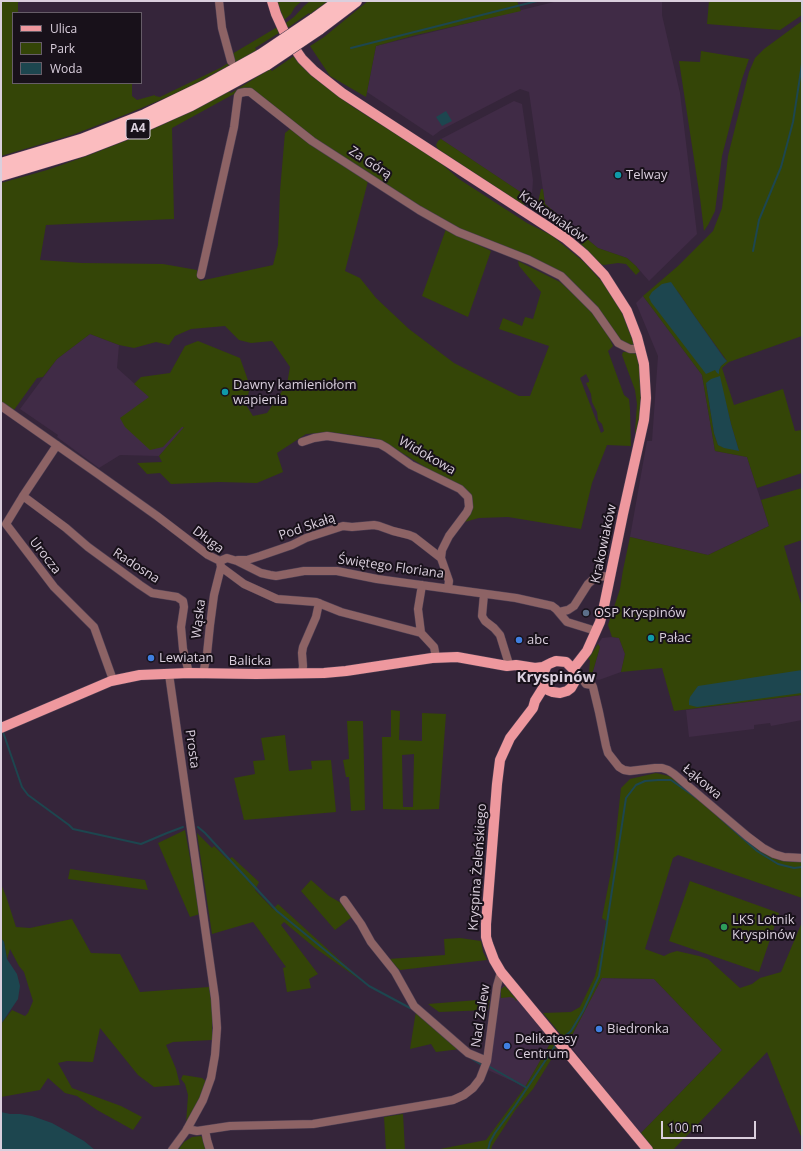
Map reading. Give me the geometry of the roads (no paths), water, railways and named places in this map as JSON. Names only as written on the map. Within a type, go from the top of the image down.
[{"type":"highway","name":"A4","points":[[316,25],[339,1]]},
{"type":"highway","name":"A4","points":[[1,175],[84,150],[128,133],[197,102],[356,1]]},
{"type":"highway","name":"A4","points":[[1,164],[81,140],[144,115],[264,60]]},
{"type":"main road","name":"Krakowiaków","points":[[272,1],[279,21],[290,43],[307,64],[347,96],[555,231],[584,254],[604,275],[622,302],[633,325],[644,364],[646,386],[644,420],[603,612],[596,631],[574,673]]},
{"type":"main road","name":"Krakowiaków","points":[[566,662],[591,641]]},
{"type":"main road","name":"Balicka","points":[[1,728],[111,681],[140,675],[189,673],[302,674],[346,671],[436,657],[457,657],[508,666],[544,682]]},
{"type":"main road","points":[[556,661],[566,662],[574,673],[575,681],[571,688],[563,693],[548,690],[544,682],[543,674],[547,665],[556,661]]},
{"type":"main road","name":"Balicka","points":[[508,666],[516,665],[539,668],[547,665]]},
{"type":"main road","name":"Kryspina Żeleńskiego","points":[[544,682],[533,708],[510,738],[500,760],[497,778],[486,932],[490,951],[501,972],[648,1150]]},
{"type":"main road","name":"Kryspina Żeleńskiego","points":[[533,708],[539,705],[553,692]]},
{"type":"street","points":[[219,1],[222,28],[231,61]]},
{"type":"street","name":"Za Górą","points":[[201,275],[231,142],[238,96],[240,93],[250,92],[312,141],[419,210],[458,232],[529,260],[561,276],[595,310],[618,343],[630,349],[641,349]]},
{"type":"street","name":"Długa","points":[[1,406],[157,516],[244,584],[277,599],[301,600],[319,603],[341,612],[420,633],[434,646],[436,657]]},
{"type":"street","name":"Widokowa","points":[[302,442],[327,436],[380,444],[411,464],[460,489],[468,497],[469,507],[467,512],[450,534],[442,550],[441,558]]},
{"type":"street","name":"Urocza","points":[[57,445],[6,524],[54,586],[94,628],[112,677],[111,681]]},
{"type":"street","name":"Radosna","points":[[23,496],[66,528],[88,548],[150,592],[177,597],[183,601],[184,607],[181,627],[182,649],[189,673]]},
{"type":"street","name":"Pod Skałą","points":[[237,560],[247,560],[260,556],[292,545],[306,538],[343,526],[352,527],[374,525],[414,537],[441,558]]},
{"type":"street","points":[[220,564],[227,558],[237,560]]},
{"type":"street","points":[[441,558],[449,581],[448,588]]},
{"type":"street","name":"Świętego Floriana","points":[[237,560],[261,573],[276,576],[304,571],[337,570],[377,579],[522,599],[552,606],[567,622],[596,631]]},
{"type":"street","name":"Wąska","points":[[204,674],[214,595],[220,564]]},
{"type":"street","points":[[559,612],[568,610],[574,606],[588,584],[596,577],[610,576]]},
{"type":"street","points":[[420,633],[418,609],[422,585]]},
{"type":"street","points":[[484,594],[482,616],[485,621],[500,635],[508,661],[508,666]]},
{"type":"street","points":[[302,674],[303,647],[316,617],[319,603]]},
{"type":"street","name":"Łąkowa","points":[[574,673],[586,684],[592,685],[593,687],[608,754],[619,767],[630,771],[655,768],[668,770],[763,848],[784,857],[802,858]]},
{"type":"street","name":"Prosta","points":[[169,674],[214,991],[217,1028],[215,1055],[211,1078],[203,1100],[187,1129],[172,1150]]},
{"type":"street","points":[[571,688],[586,684]]},
{"type":"street","points":[[344,900],[361,924],[371,942],[395,972],[414,1006],[468,1053],[486,1062]]},
{"type":"street","name":"Nad Zalew","points":[[187,1129],[197,1131],[230,1126],[313,1124],[452,1100],[464,1095],[473,1088],[480,1079],[486,1062],[497,986],[501,972]]},
{"type":"street","points":[[205,1130],[210,1150]]},
{"type":"water","points":[[446,111],[452,121],[442,126],[436,117]]},
{"type":"water","points":[[671,282],[727,361],[721,366],[719,374],[715,370],[706,374],[651,302],[649,297],[652,292],[662,284]]},
{"type":"water","points":[[720,376],[739,451],[724,448],[718,445],[714,433],[706,383],[711,379]]},
{"type":"water","points":[[802,670],[802,693],[697,707],[689,705],[690,697],[698,686]]},
{"type":"water","points":[[1,938],[4,942],[7,959],[17,974],[20,986],[18,999],[1,1024]]},
{"type":"water","points":[[1,1112],[32,1116],[52,1123],[84,1141],[95,1150],[1,1150]]},
{"type":"waterway","points":[[351,48],[537,1]]},
{"type":"waterway","points":[[753,251],[759,220],[781,167],[793,122],[802,64]]},
{"type":"waterway","points":[[3,732],[22,787],[28,795],[73,829],[141,844],[183,827]]},
{"type":"waterway","points":[[565,1036],[571,1031],[583,1011],[599,976],[626,798],[636,785],[645,781],[671,780],[698,799]]},
{"type":"waterway","points":[[718,816],[757,851],[778,864],[794,868],[802,867]]},
{"type":"waterway","points":[[198,827],[277,911],[369,986],[410,1008]]},
{"type":"waterway","points":[[488,1150],[495,1133],[555,1046]]},
{"type":"waterway","points":[[472,1059],[482,1065]]},
{"type":"waterway","points":[[490,1067],[527,1088]]},
{"type":"place","name":"Telway","points":[[618,175]]},
{"type":"place","name":"Dawny kamieniołom wapienia","points":[[225,392]]},
{"type":"place","name":"OSP Kryspinów","points":[[586,613]]},
{"type":"place","name":"Pałac","points":[[651,638]]},
{"type":"place","name":"abc","points":[[519,640]]},
{"type":"place","name":"Lewiatan","points":[[151,658]]},
{"type":"place","name":"LKS Lotnik Kryspinów","points":[[724,927]]},
{"type":"place","name":"Biedronka","points":[[599,1029]]},
{"type":"place","name":"Delikatesy Centrum","points":[[507,1046]]},
{"type":"district","name":"Kryspinów","points":[[556,678]]}]
